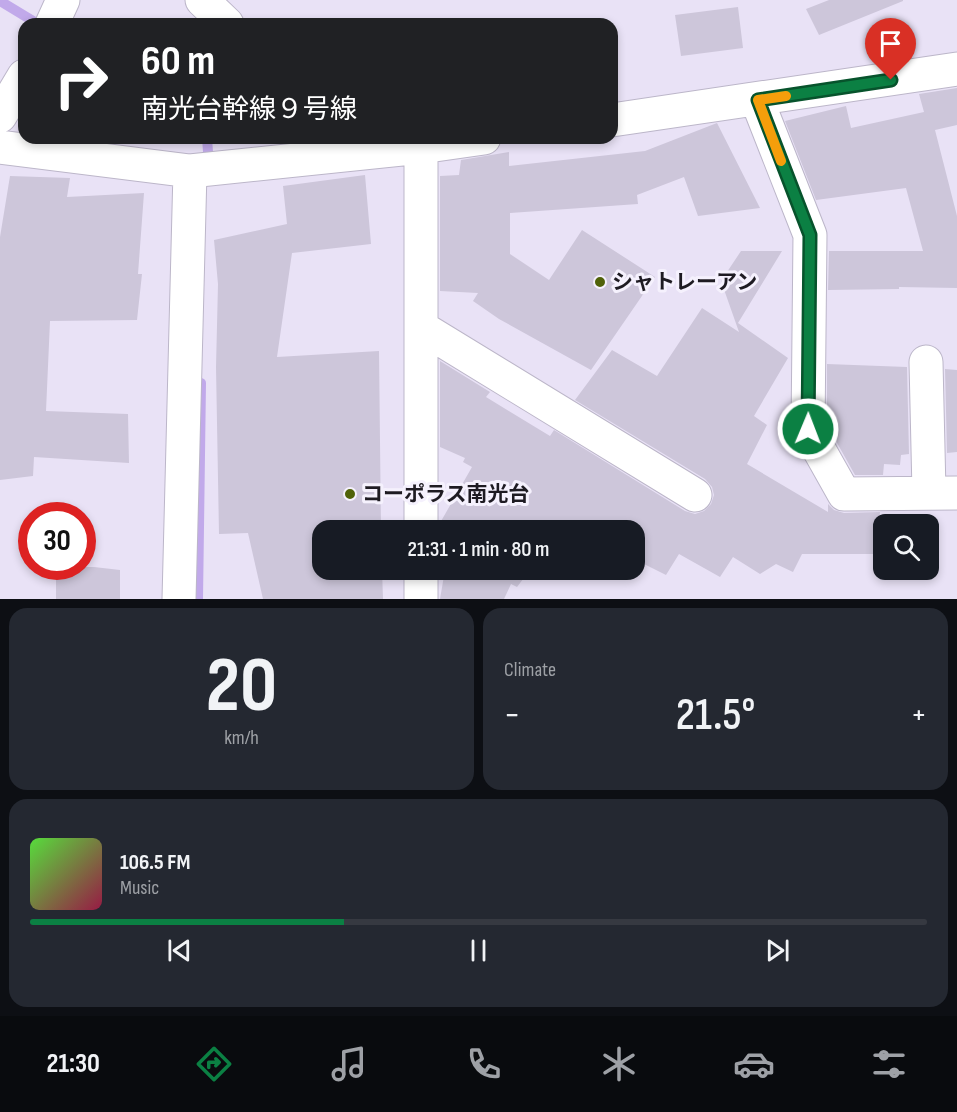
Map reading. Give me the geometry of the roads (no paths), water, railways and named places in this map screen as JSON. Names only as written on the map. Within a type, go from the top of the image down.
[{"type":"street","points":[[202,0],[221,18]]},
{"type":"street","points":[[618,119],[957,69]]},
{"type":"street","points":[[0,116],[18,86]]},
{"type":"street","points":[[758,100],[810,235],[808,429],[843,494],[943,493],[926,362]]},
{"type":"street","points":[[0,147],[190,171],[442,144]]},
{"type":"street","points":[[421,147],[421,520]]},
{"type":"street","points":[[179,599],[190,171]]},
{"type":"street","points":[[422,328],[694,495]]},
{"type":"street","points":[[421,580],[421,599]]},
{"type":"waterway","points":[[0,1],[28,18]]},
{"type":"waterway","points":[[207,144],[208,152]]},
{"type":"waterway","points":[[198,599],[201,383]]},
{"type":"place","name":"シャトレーアン","points":[[600,282]]},
{"type":"place","name":"コーポラス南光台","points":[[350,494]]}]
